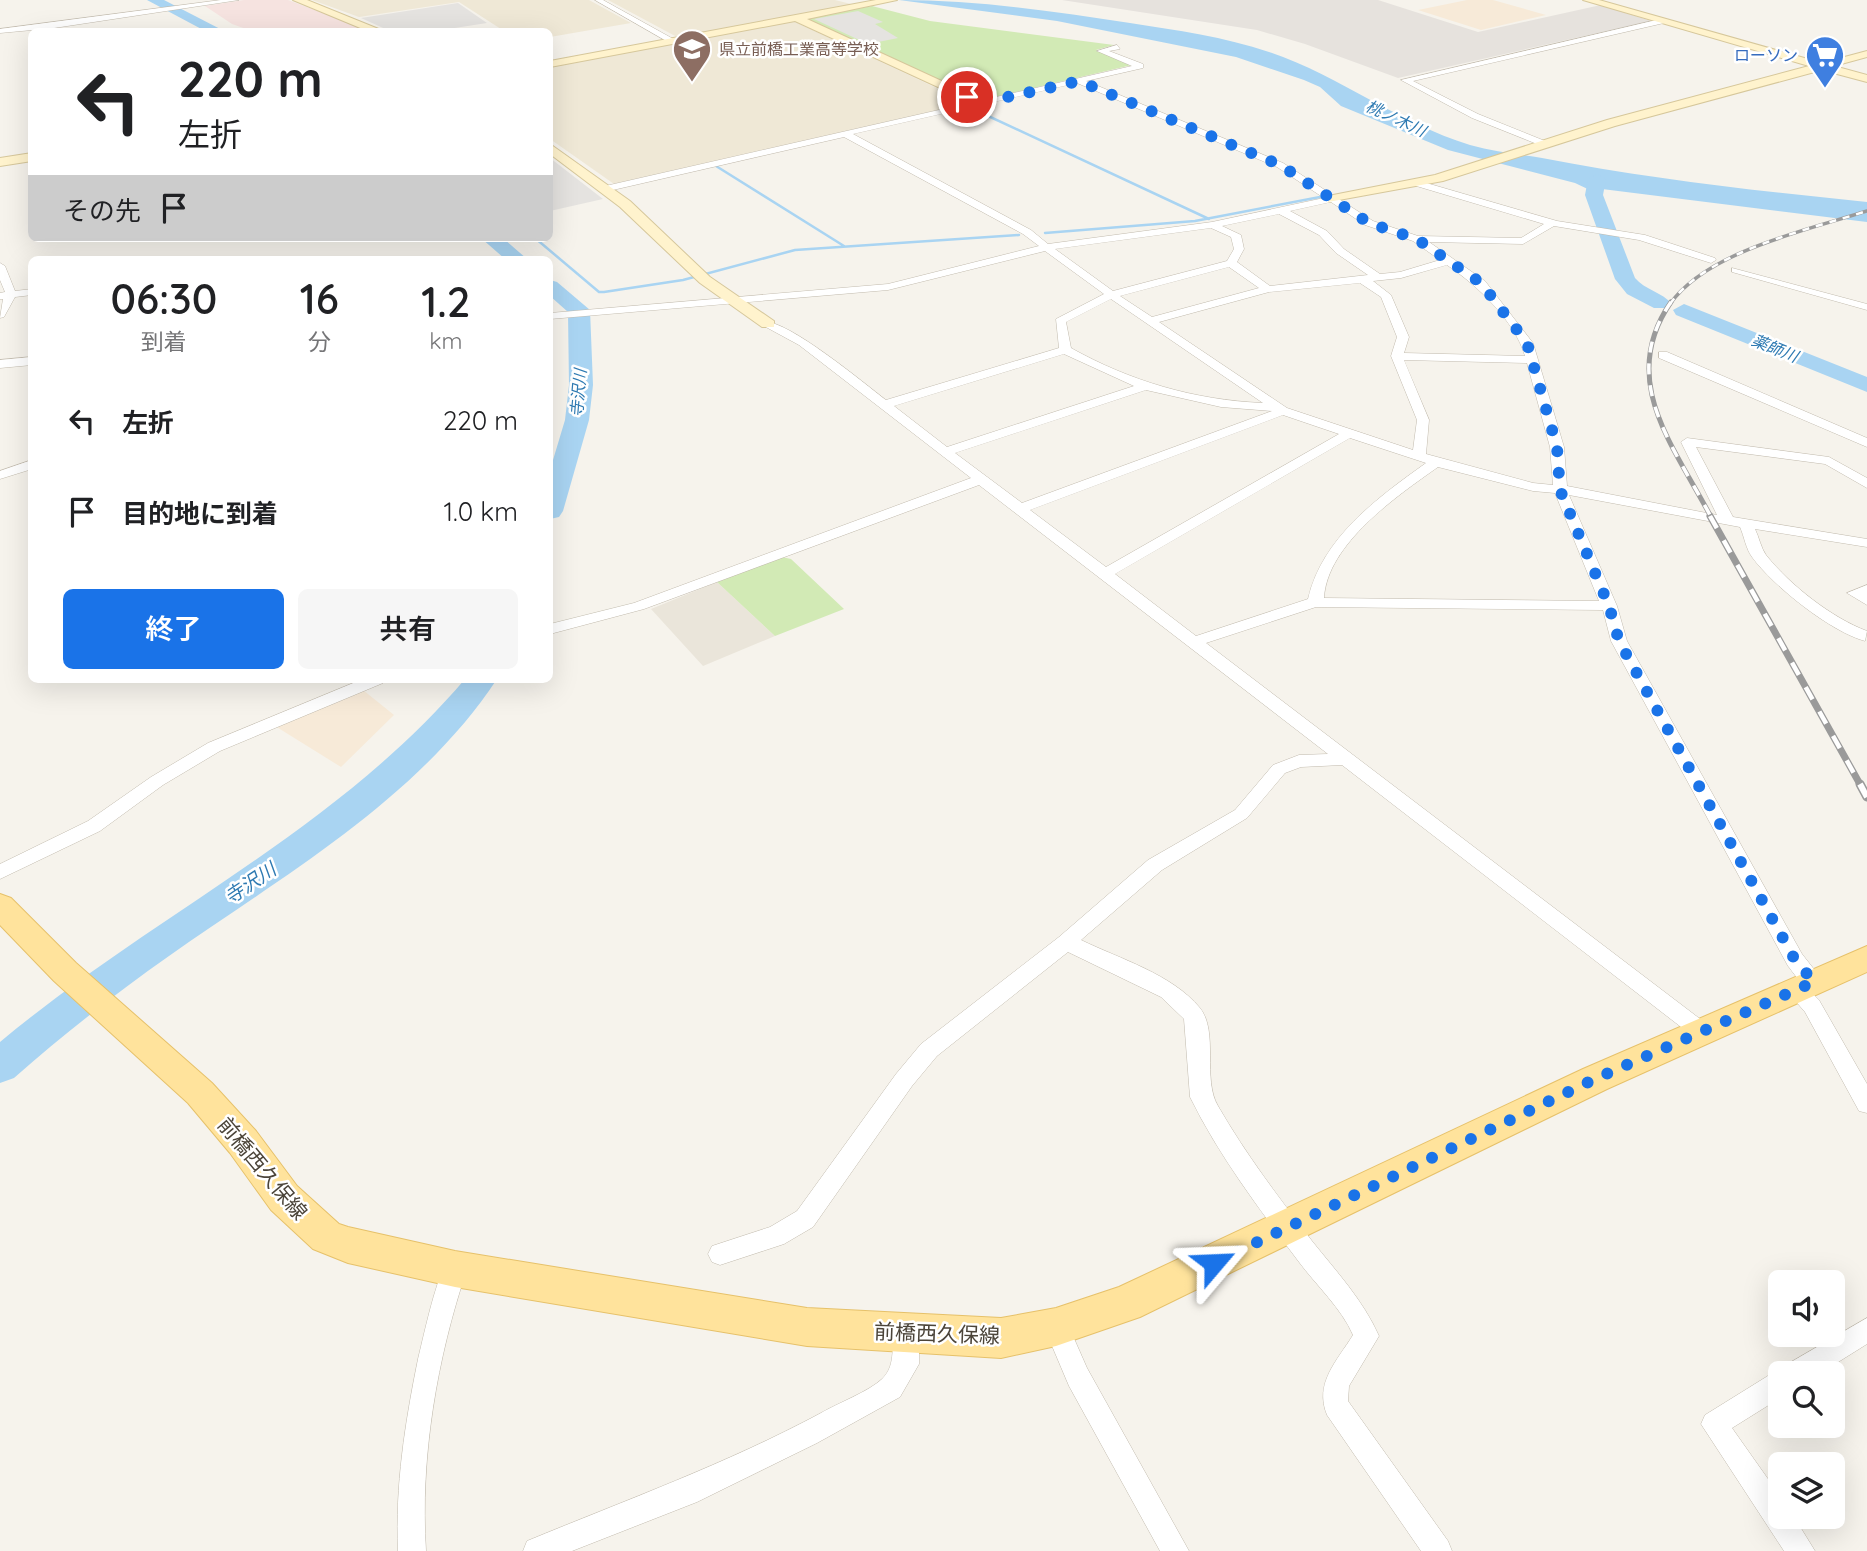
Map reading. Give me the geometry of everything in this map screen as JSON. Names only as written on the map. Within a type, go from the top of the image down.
[{"type":"main road","name":"前橋西久保線","points":[[0,906],[65,972],[200,1093],[243,1142],[284,1198],[326,1237],[348,1245],[456,1269],[807,1327],[1001,1338],[1056,1328],[1126,1304],[1509,1119],[1867,958]]},
{"type":"street","points":[[0,31],[236,0]]},
{"type":"street","points":[[298,0],[371,28]]},
{"type":"street","points":[[598,0],[673,41]]},
{"type":"street","points":[[553,63],[892,0]]},
{"type":"street","points":[[1588,0],[1867,79]]},
{"type":"street","points":[[797,18],[831,30],[981,103]]},
{"type":"street","points":[[1539,145],[1405,80],[1661,21]]},
{"type":"street","points":[[604,189],[1140,66],[1101,51],[1117,47]]},
{"type":"street","points":[[553,316],[888,287],[1048,247],[1212,225],[1416,183],[1539,145],[1867,54]]},
{"type":"street","points":[[1079,81],[1272,161],[1369,223],[1417,239],[1481,283],[1527,343],[1557,447],[1560,490],[1609,606],[1619,641],[1675,747],[1795,960],[1812,1006],[1867,1104]]},
{"type":"street","points":[[846,134],[1048,247],[1075,270],[1279,409]]},
{"type":"street","points":[[553,150],[625,204],[705,280],[733,302],[803,344],[884,405],[1700,1031]]},
{"type":"street","points":[[0,162],[28,158]]},
{"type":"street","points":[[1416,183],[1552,223],[1619,233],[1662,243],[1711,260]]},
{"type":"street","points":[[1280,210],[1323,233],[1340,251],[1377,277]]},
{"type":"street","points":[[1417,239],[1523,241],[1552,223]]},
{"type":"street","points":[[1065,350],[1060,321],[1111,295],[1231,263],[1239,249],[1236,235],[1212,225]]},
{"type":"street","points":[[1150,321],[1268,289],[1401,275],[1448,261]]},
{"type":"street","points":[[1231,263],[1268,289]]},
{"type":"street","points":[[0,266],[5,295],[0,315]]},
{"type":"street","points":[[1737,270],[1867,307]]},
{"type":"street","points":[[1362,279],[1386,295],[1403,337],[1397,356],[1423,420],[1419,455]]},
{"type":"street","points":[[5,295],[28,292]]},
{"type":"street","points":[[884,405],[1065,350],[1146,386],[1212,401],[1279,409],[1436,462],[1533,487],[1867,543]]},
{"type":"street","points":[[1663,355],[1856,450],[1867,484]]},
{"type":"street","points":[[1397,356],[1532,360]]},
{"type":"street","points":[[0,364],[28,361]]},
{"type":"street","points":[[944,452],[1146,386]]},
{"type":"street","points":[[1019,509],[1279,409]]},
{"type":"street","points":[[1105,574],[1351,432]]},
{"type":"street","points":[[1727,520],[1687,442],[1856,450]]},
{"type":"street","points":[[1318,601],[1320,573],[1354,530],[1380,502],[1436,462]]},
{"type":"street","points":[[0,475],[28,465]]},
{"type":"street","points":[[556,628],[639,606],[979,480]]},
{"type":"street","points":[[1746,523],[1758,555],[1837,625],[1865,636]]},
{"type":"street","points":[[1867,589],[1855,593],[1867,600]]},
{"type":"street","points":[[1194,642],[1318,601],[1609,606]]},
{"type":"street","points":[[0,872],[94,827],[158,781],[214,747],[367,683]]},
{"type":"street","points":[[720,1254],[776,1236],[805,1219],[904,1080],[929,1051],[1066,942],[1155,865],[1241,814],[1279,769],[1299,761],[1347,759]]},
{"type":"street","points":[[1066,942],[1168,991],[1193,1015],[1197,1031],[1201,1097],[1222,1134],[1287,1227],[1360,1322],[1366,1336],[1361,1348],[1337,1381],[1332,1394],[1336,1406],[1438,1551]]},
{"type":"street","points":[[412,1551],[409,1516],[413,1449],[442,1304],[456,1269]]},
{"type":"street","points":[[1056,1328],[1078,1377],[1175,1551]]},
{"type":"street","points":[[1817,1361],[1867,1329]]},
{"type":"street","points":[[537,1551],[696,1488],[808,1434],[891,1388],[906,1364],[906,1334]]},
{"type":"street","points":[[1768,1390],[1714,1424],[1801,1551]]},
{"type":"shaded area","points":[[244,0],[288,0],[363,28],[243,28],[232,24],[205,6]]},
{"type":"shaded area","points":[[312,0],[589,0],[631,23],[553,36],[553,28],[499,28],[459,2],[359,17]]},
{"type":"shaded area","points":[[608,0],[835,0],[855,5],[677,37]]},
{"type":"shaded area","points":[[1062,0],[1378,0],[1478,32],[1601,5],[1651,21],[1398,78],[1305,44],[1257,30]]},
{"type":"shaded area","points":[[1467,0],[1493,0],[1546,15],[1481,30],[1418,10]]},
{"type":"shaded area","points":[[458,3],[487,23],[454,28],[383,28],[361,18]]},
{"type":"shaded area","points":[[858,11],[883,22],[875,24],[898,38],[868,44],[814,19]]},
{"type":"shaded area","points":[[793,21],[971,104],[614,184],[553,141],[553,66]]},
{"type":"shaded area","points":[[553,160],[603,199],[553,210]]},
{"type":"shaded area","points":[[717,582],[775,636],[703,666],[651,609]]},
{"type":"shaded area","points":[[363,690],[394,715],[341,767],[275,726]]},
{"type":"green space","points":[[872,6],[930,21],[1114,45],[1096,50],[1132,65],[982,100],[806,19]]},
{"type":"green space","points":[[782,557],[791,559],[844,609],[775,636],[717,582]]},
{"type":"water","name":"桃ノ木川","points":[[899,0],[1014,7],[1218,38],[1295,62],[1418,125],[1470,145],[1664,178],[1867,202],[1867,222],[1602,189],[1594,192],[1575,183],[1448,150],[1341,106],[1320,87],[1236,57],[1057,21]]},
{"type":"waterway","name":"寺沢川","points":[[154,0],[211,28]]},
{"type":"waterway","points":[[971,108],[1208,219]]},
{"type":"waterway","points":[[716,166],[844,246]]},
{"type":"waterway","name":"薬師川","points":[[1597,179],[1594,195],[1625,279],[1634,290],[1661,304]]},
{"type":"waterway","points":[[1208,219],[1320,197]]},
{"type":"waterway","points":[[1045,233],[1208,219]]},
{"type":"waterway","points":[[540,242],[599,292],[604,292],[683,280],[795,250],[1019,235]]},
{"type":"waterway","name":"寺沢川","points":[[496,242],[513,256]]},
{"type":"waterway","name":"寺沢川","points":[[553,288],[579,310],[581,385],[577,420],[553,501]]},
{"type":"waterway","name":"薬師川","points":[[1684,310],[1867,385]]},
{"type":"waterway","name":"寺沢川","points":[[0,1066],[94,989],[355,807],[401,768],[479,683]]},
{"type":"railway","points":[[1670,304],[1687,286],[1733,256],[1788,235],[1867,211]]},
{"type":"railway","points":[[1671,302],[1656,331],[1649,359],[1650,386],[1668,438],[1711,517]]},
{"type":"railway","points":[[1710,516],[1861,786]]},
{"type":"railway","points":[[1860,784],[1867,797]]},
{"type":"place","name":"県立前橋工業高等学校","points":[[692,83]]},
{"type":"place","name":"ローソン","points":[[1825,89]]},
{"type":"route","points":[[967,97],[981,103],[1079,81],[1280,165],[1369,223],[1417,239],[1481,283],[1527,343],[1557,447],[1560,490],[1609,606],[1619,641],[1675,747],[1795,960],[1814,982],[1710,1026],[1509,1119],[1214,1263]]}]
